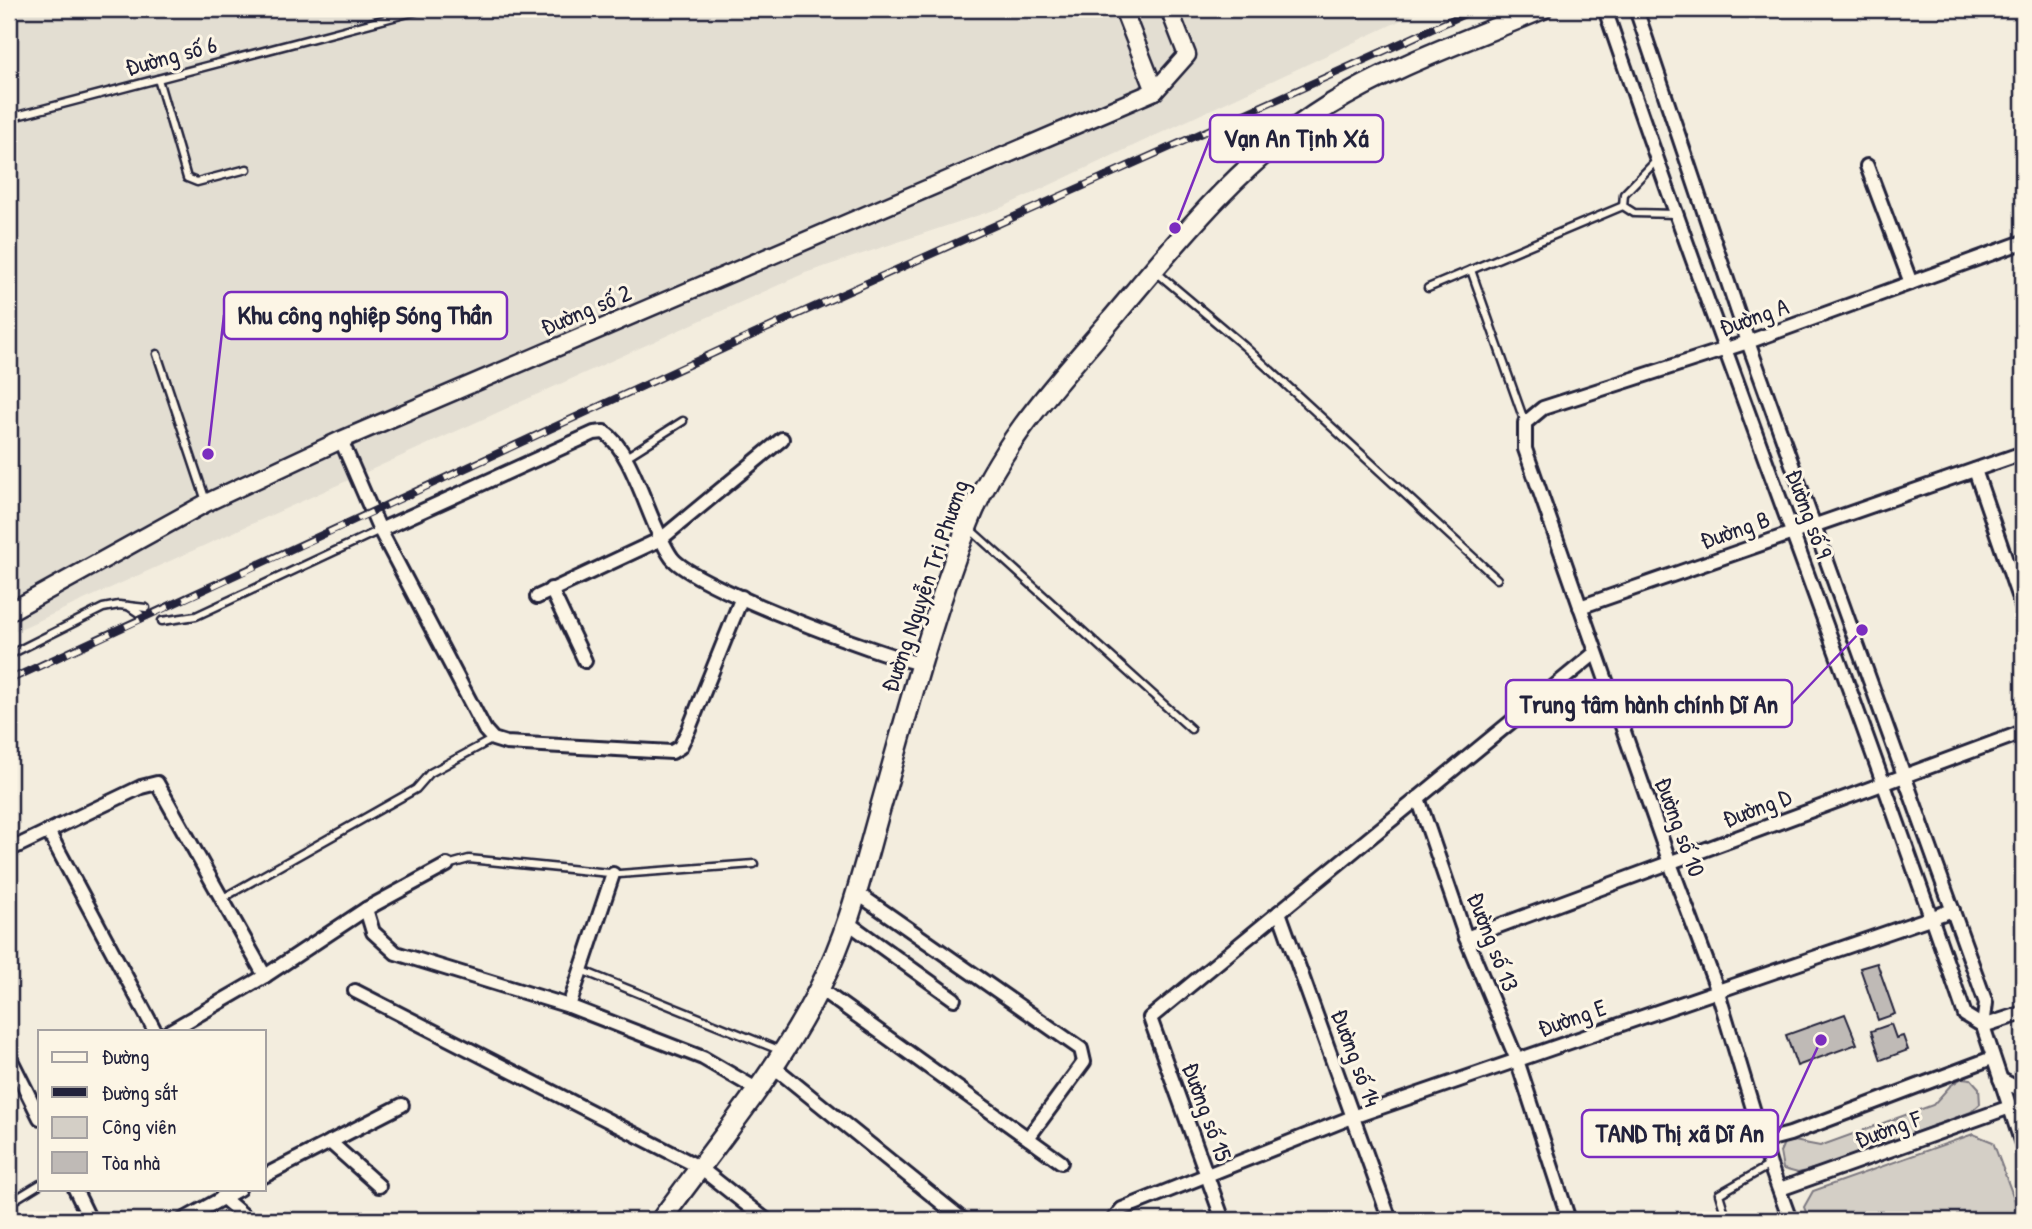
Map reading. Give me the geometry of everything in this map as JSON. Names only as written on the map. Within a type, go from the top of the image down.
[{"type":"main road","name":"Đường Nguyễn Tri Phương","points":[[661,1220],[758,1090],[820,989],[857,893],[922,664],[967,526],[992,472],[1020,428],[1153,270],[1232,184],[1306,121],[1376,80],[1542,9]]},
{"type":"street","points":[[1123,9],[1155,91],[1187,55],[1169,9]]},
{"type":"street","name":"Đường số 9","points":[[1605,9],[1656,160],[1885,783],[1965,1015],[1983,1026]]},
{"type":"street","name":"Đường số 9","points":[[1636,9],[1748,342],[1986,1003],[1983,1026],[2023,1147]]},
{"type":"street","name":"Đường số 2","points":[[9,612],[206,503],[341,440],[1155,91]]},
{"type":"street","points":[[1867,166],[1911,283]]},
{"type":"street","name":"Đường A","points":[[1525,423],[1543,408],[1748,342],[2023,242]]},
{"type":"street","name":"Đường số 10","points":[[1525,423],[1525,449],[1595,653],[1717,989],[1770,1165],[1790,1220]]},
{"type":"street","points":[[380,530],[594,433],[604,432],[612,437],[624,458],[661,539],[679,565],[742,597],[863,647],[922,664]]},
{"type":"street","points":[[537,597],[661,539],[782,439]]},
{"type":"street","points":[[341,440],[380,530],[485,730],[493,739],[506,743],[673,752],[685,738],[742,597]]},
{"type":"street","name":"Đường B","points":[[1580,607],[2023,453]]},
{"type":"street","points":[[1975,470],[2023,610]]},
{"type":"street","points":[[551,589],[585,661]]},
{"type":"street","points":[[1279,912],[1595,653]]},
{"type":"street","name":"Đường D","points":[[1466,937],[2023,732]]},
{"type":"street","points":[[9,850],[141,787],[157,783],[265,976]]},
{"type":"street","name":"Đường số 13","points":[[1418,798],[1466,937],[1517,1060],[1569,1220]]},
{"type":"street","points":[[48,831],[154,1030]]},
{"type":"street","points":[[172,1030],[265,976],[366,909],[447,865]]},
{"type":"street","points":[[569,1006],[613,874]]},
{"type":"street","points":[[857,893],[1081,1049],[1084,1062],[1028,1138]]},
{"type":"street","points":[[366,909],[373,932],[396,953],[569,1006],[704,1058],[758,1090]]},
{"type":"street","name":"Đường E","points":[[1113,1220],[1122,1209],[1355,1116],[1717,989],[1953,910]]},
{"type":"street","name":"Đường số 15","points":[[1223,1220],[1150,1018],[1279,912]]},
{"type":"street","name":"Đường số 14","points":[[1279,912],[1355,1116],[1390,1220]]},
{"type":"street","points":[[847,922],[954,999]]},
{"type":"street","points":[[820,989],[1060,1162]]},
{"type":"street","points":[[355,992],[699,1167],[766,1220]]},
{"type":"street","points":[[1983,1026],[2023,1013]]},
{"type":"street","points":[[9,1056],[38,1109]]},
{"type":"street","name":"Đường F","points":[[1763,1141],[1790,1134],[1992,1058]]},
{"type":"street","points":[[779,1059],[963,1220]]},
{"type":"street","points":[[2000,1079],[2023,1091]]},
{"type":"street","points":[[266,1175],[402,1105]]},
{"type":"street","name":"Đường F","points":[[1780,1189],[2010,1107]]},
{"type":"street","points":[[330,1142],[379,1186]]},
{"type":"street","points":[[75,1190],[90,1220]]},
{"type":"street","points":[[183,1220],[237,1190]]},
{"type":"street","points":[[222,1197],[249,1220]]},
{"type":"lane","name":"Đường số 6","points":[[9,118],[424,9]]},
{"type":"lane","points":[[9,43],[9,61]]},
{"type":"lane","points":[[158,79],[187,178],[197,182],[247,169]]},
{"type":"lane","points":[[1623,205],[1625,194],[1656,160]]},
{"type":"lane","points":[[1623,205],[1634,213],[1676,214]]},
{"type":"lane","points":[[1428,288],[1623,205]]},
{"type":"lane","points":[[1153,270],[1244,346],[1497,579]]},
{"type":"lane","points":[[1471,270],[1525,423]]},
{"type":"lane","points":[[157,354],[206,503]]},
{"type":"lane","points":[[624,458],[683,421]]},
{"type":"lane","points":[[967,526],[1191,729]]},
{"type":"lane","points":[[165,618],[195,617],[380,530]]},
{"type":"lane","points":[[126,606],[140,614]]},
{"type":"lane","points":[[9,655],[103,608],[146,608]]},
{"type":"lane","points":[[223,898],[416,789],[430,773],[493,739]]},
{"type":"lane","points":[[447,865],[469,859],[613,874],[754,864]]},
{"type":"lane","points":[[581,970],[779,1059]]},
{"type":"lane","points":[[1727,1220],[1719,1194],[1770,1165]]},
{"type":"lane","points":[[9,1203],[38,1185]]},
{"type":"shaded area","points":[[9,9],[1425,9],[1003,207],[805,273],[9,634]]},
{"type":"green space","points":[[1962,1078],[1971,1079],[1979,1088],[1980,1104],[1971,1112],[1824,1166],[1798,1173],[1783,1169],[1780,1152],[1784,1143],[1794,1141],[1820,1146],[1933,1105],[1950,1086]]},
{"type":"green space","points":[[1973,1134],[1993,1142],[2022,1220],[1809,1220],[1804,1207],[1813,1191]]},
{"type":"building","points":[[1877,963],[1895,1014],[1878,1020],[1860,968]]},
{"type":"building","points":[[1845,1014],[1857,1044],[1797,1066],[1786,1035]]},
{"type":"building","points":[[1891,1024],[1896,1038],[1903,1036],[1908,1050],[1881,1060],[1871,1031]]},
{"type":"railway","points":[[9,680],[822,303],[1475,9]]},
{"type":"place","name":"Vạn An Tịnh Xá","points":[[1175,228]]},
{"type":"place","name":"Khu công nghiệp Sóng Thần","points":[[208,454]]},
{"type":"place","name":"Trung tâm hành chính Dĩ An","points":[[1862,630]]},
{"type":"place","name":"TAND Thị xã Dĩ An","points":[[1821,1040]]}]
